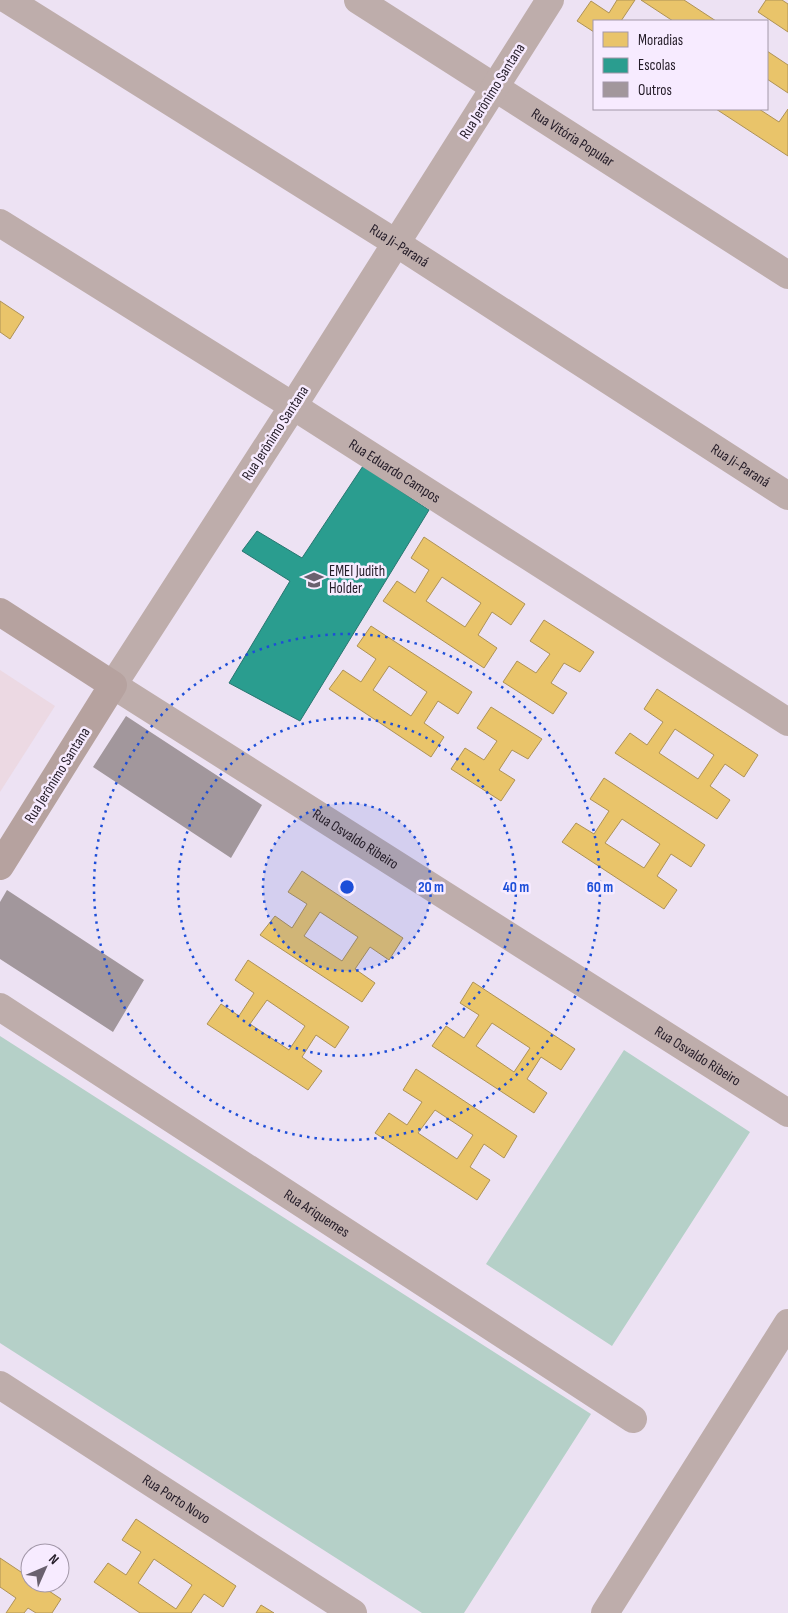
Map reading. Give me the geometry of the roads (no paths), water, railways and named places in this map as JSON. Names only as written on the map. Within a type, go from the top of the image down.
[{"type":"street","name":"Rua Ji-Paraná","points":[[8,0],[396,243],[788,496]]},
{"type":"street","name":"Rua Vitória Popular","points":[[358,0],[788,275]]},
{"type":"street","name":"Rua Jerônimo Santana","points":[[0,866],[113,685],[293,406],[550,0]]},
{"type":"street","name":"Rua Eduardo Campos","points":[[0,223],[293,406],[788,722]]},
{"type":"street","name":"Rua Osvaldo Ribeiro","points":[[0,612],[788,1113]]},
{"type":"street","name":"Rua Ariquemes","points":[[0,1007],[634,1419]]},
{"type":"street","points":[[605,1613],[788,1324]]},
{"type":"street","name":"Rua Porto Novo","points":[[0,1385],[353,1613]]},
{"type":"place","name":"EMEI Judith Holder","points":[[314,580]]}]
